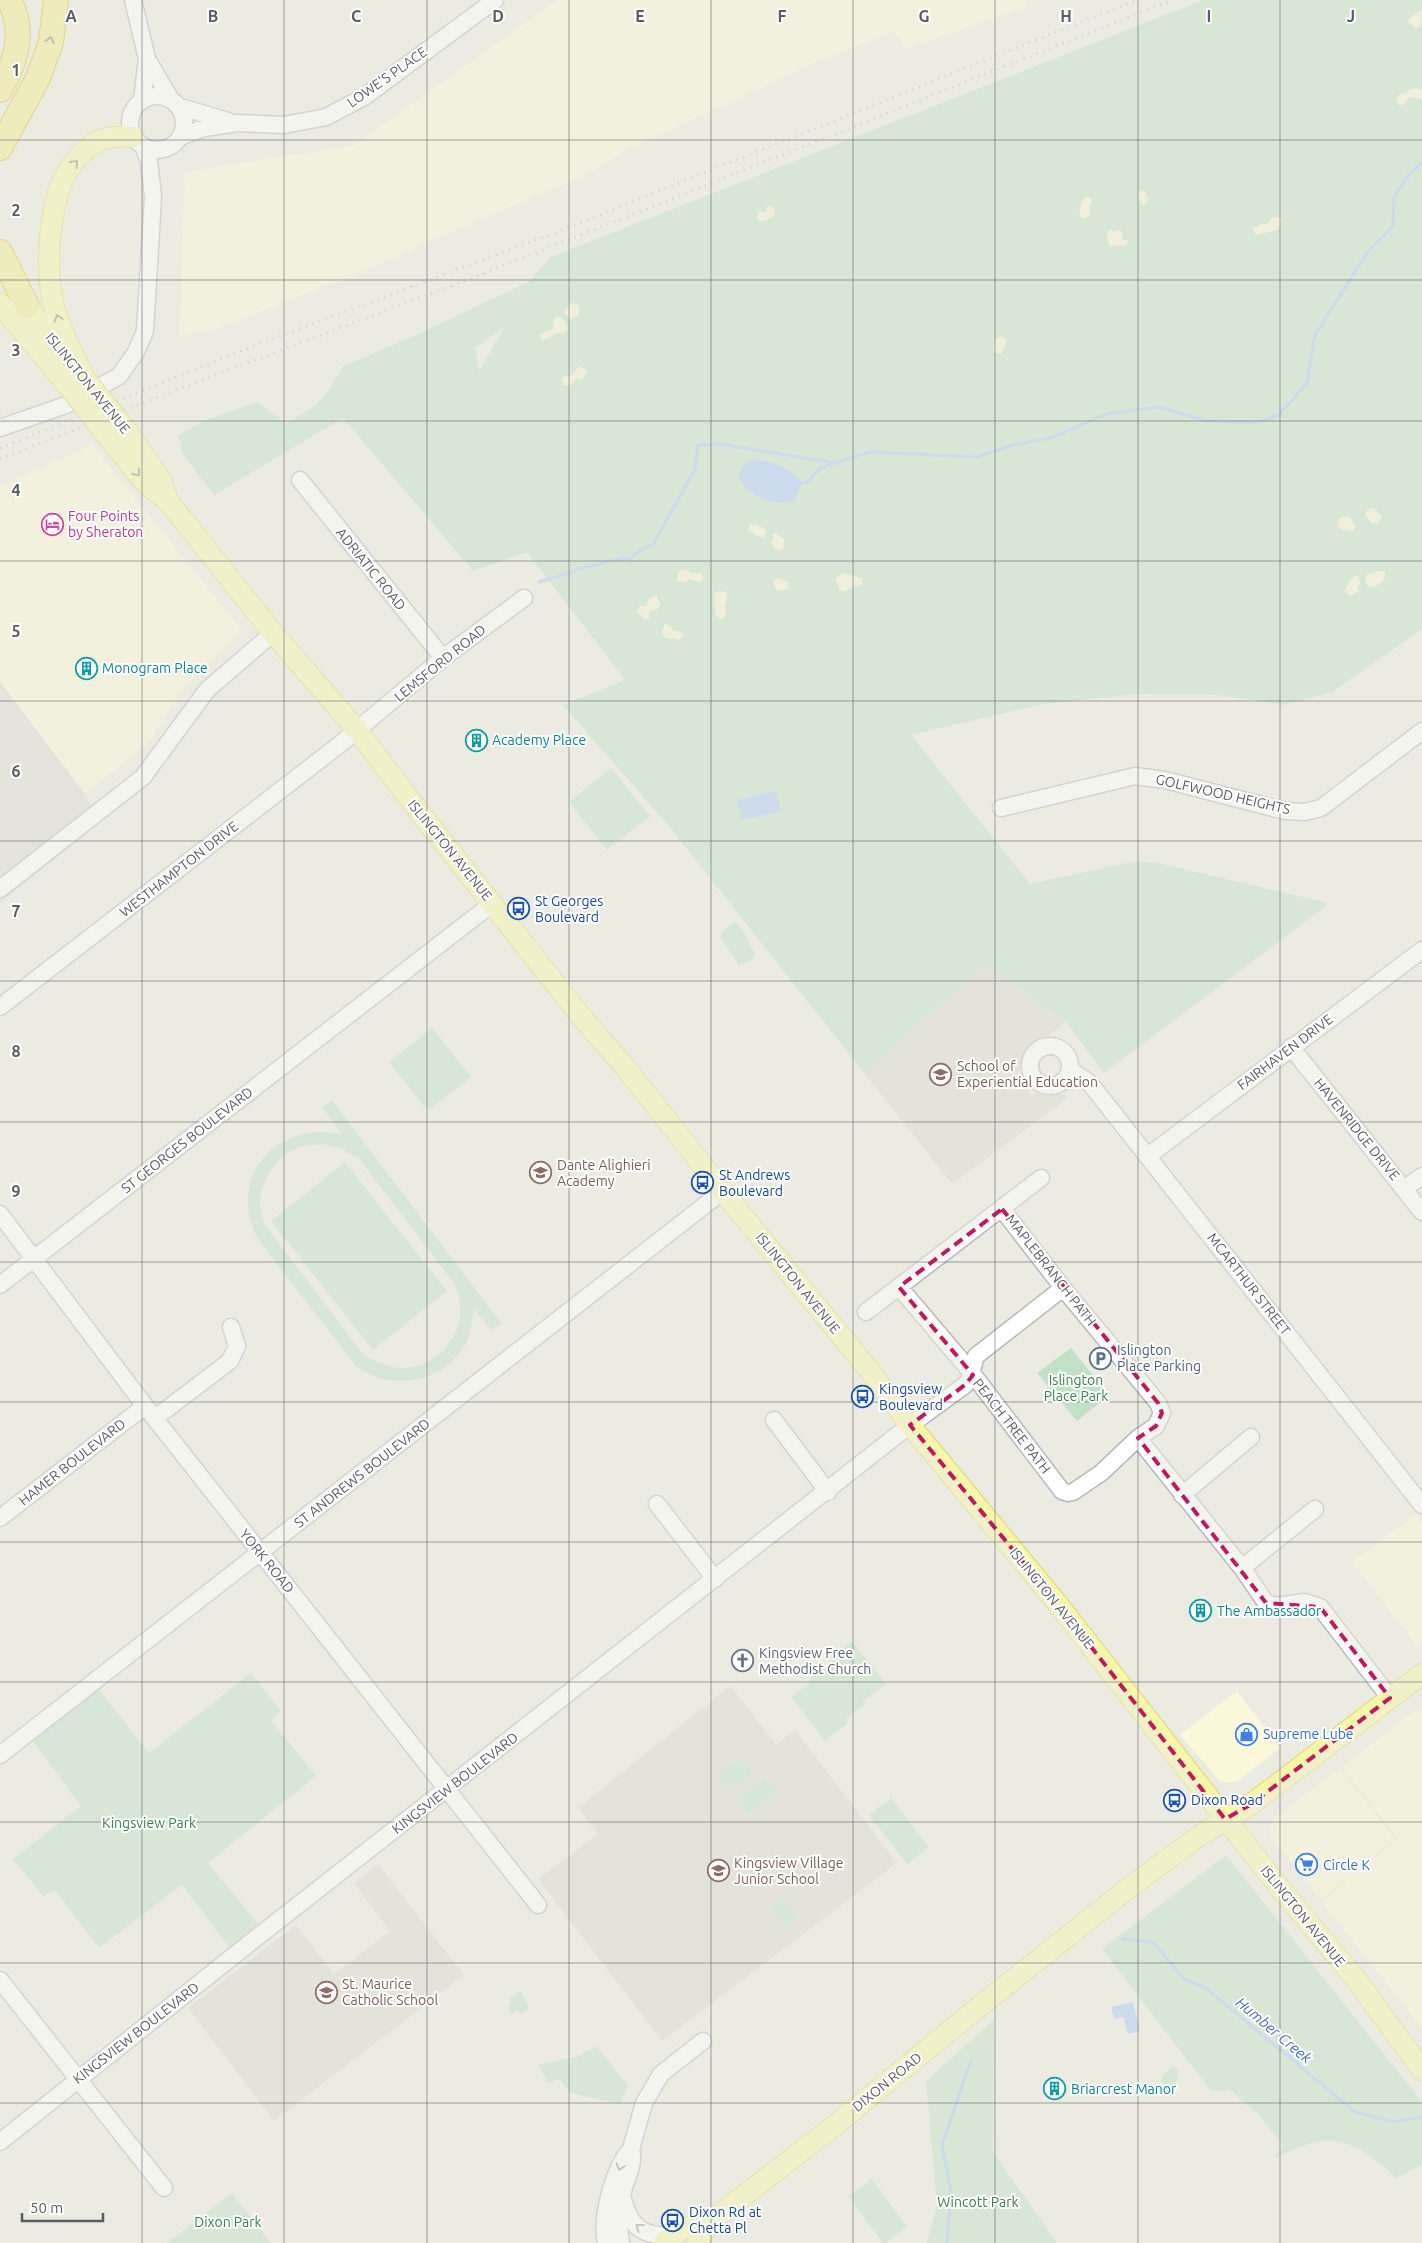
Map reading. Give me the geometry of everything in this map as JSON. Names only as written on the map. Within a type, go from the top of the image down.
[{"type":"highway","points":[[3,81],[18,49],[16,13],[9,0]]},
{"type":"highway","points":[[0,148],[38,78],[50,42],[56,0]]},
{"type":"highway","points":[[0,125],[38,78]]},
{"type":"highway","points":[[0,252],[27,306]]},
{"type":"main road","points":[[73,390],[65,339],[53,304],[48,254],[58,192],[72,164],[97,142],[116,136],[138,142]]},
{"type":"main road","name":"ISLINGTON AVENUE","points":[[0,269],[27,306],[73,390]]},
{"type":"main road","name":"ISLINGTON AVENUE","points":[[0,304],[19,330],[73,390],[119,436],[147,485],[168,501],[273,634],[357,730],[584,1020],[625,1067],[873,1375],[910,1425],[1057,1603],[1225,1819],[1358,1982],[1422,2070]]},
{"type":"main road","points":[[0,315],[19,330]]},
{"type":"main road","name":"DIXON ROAD","points":[[697,2243],[711,2221],[834,2126],[970,2014],[1126,1890],[1199,1836],[1250,1805],[1422,1674]]},
{"type":"main road","name":"DIXON ROAD","points":[[668,2239],[682,2229],[711,2221]]},
{"type":"street","points":[[133,0],[148,59],[185,121],[182,136],[169,148],[161,165],[152,197]]},
{"type":"street","name":"LOWE'S PLACE","points":[[175,102],[203,115],[237,123],[284,125],[326,117],[364,97],[495,0]]},
{"type":"street","points":[[142,100],[148,59]]},
{"type":"street","points":[[0,418],[73,390],[119,376],[136,352],[145,331],[152,197],[149,161],[130,124],[132,110],[142,100],[155,95],[175,102]]},
{"type":"street","name":"LOWE'S PLACE","points":[[182,136],[204,128],[237,123]]},
{"type":"street","points":[[138,142],[155,150],[169,148]]},
{"type":"street","points":[[0,428],[73,390]]},
{"type":"street","name":"ADRIATIC ROAD","points":[[300,480],[443,658]]},
{"type":"street","name":"LEMSFORD ROAD","points":[[357,730],[443,658],[524,598]]},
{"type":"street","points":[[0,889],[143,777],[207,690],[273,634]]},
{"type":"street","name":"WESTHAMPTON DRIVE","points":[[0,1007],[357,730]]},
{"type":"street","name":"GOLFWOOD HEIGHTS","points":[[1001,808],[1136,776],[1165,780],[1285,811],[1314,810],[1321,808],[1422,731]]},
{"type":"street","name":"ST GEORGES BOULEVARD","points":[[0,1285],[493,903]]},
{"type":"street","name":"FAIRHAVEN DRIVE","points":[[1148,1156],[1422,950]]},
{"type":"street","name":"HAVENRIDGE DRIVE","points":[[1291,1047],[1422,1212]]},
{"type":"street","name":"MCARTHUR STREET","points":[[1070,1070],[1087,1081],[1148,1156],[1422,1505]]},
{"type":"street","points":[[1404,1189],[1422,1176]]},
{"type":"street","name":"MAPLEBRANCH PATH","points":[[866,1312],[1041,1178]]},
{"type":"street","name":"ST ANDREWS BOULEVARD","points":[[0,1755],[723,1191]]},
{"type":"street","name":"MAPLEBRANCH PATH","points":[[1002,1209],[1063,1288],[1158,1403],[1162,1414],[1156,1426],[1138,1438]]},
{"type":"street","name":"YORK ROAD","points":[[0,1214],[150,1412],[538,1905]]},
{"type":"street","name":"PEACH TREE PATH","points":[[899,1287],[972,1373],[1062,1491],[1073,1492],[1101,1473],[1138,1438]]},
{"type":"street","name":"KINGSVIEW BOULEVARD","points":[[0,2142],[447,1789],[828,1492],[910,1425],[965,1385],[972,1373],[972,1363],[976,1356],[1063,1288]]},
{"type":"street","name":"HAMER BOULEVARD","points":[[0,1518],[150,1412],[230,1361],[238,1346],[231,1327]]},
{"type":"street","points":[[774,1420],[828,1492]]},
{"type":"street","points":[[1182,1495],[1251,1437]]},
{"type":"street","points":[[1138,1438],[1242,1568],[1266,1603],[1278,1606],[1304,1602],[1320,1607],[1390,1698]]},
{"type":"street","points":[[657,1504],[715,1579]]},
{"type":"street","points":[[1242,1568],[1315,1509]]},
{"type":"street","points":[[0,1980],[164,2188]]},
{"type":"street","points":[[606,2243],[603,2230],[607,2206],[623,2157],[631,2149],[644,2103],[661,2074],[703,2041]]},
{"type":"street","points":[[620,2243],[619,2218],[622,2196],[634,2159],[631,2149]]},
{"type":"street","points":[[622,2196],[631,2220],[640,2229],[668,2239]]},
{"type":"highlighted area","points":[[1002,1209],[1158,1403],[1162,1413],[1156,1426],[1138,1438],[1266,1603],[1320,1607],[1390,1698],[1250,1805],[1225,1819],[1057,1603],[910,1425],[965,1385],[973,1375],[899,1287]]},
{"type":"shaded area","points":[[557,0],[1025,0],[1028,6],[907,49],[894,31],[812,64],[619,154],[584,176],[425,243],[409,252],[225,326],[179,337],[185,172],[353,146]]},
{"type":"shaded area","points":[[92,445],[242,630],[185,686],[148,743],[85,794],[0,682],[0,486]]},
{"type":"shaded area","points":[[0,682],[85,794],[101,822],[0,903]]},
{"type":"shaded area","name":"School of Experiential Education","points":[[985,964],[1066,1022],[1023,1058],[1018,1075],[1030,1094],[1060,1093],[1068,1098],[952,1184],[865,1074]]},
{"type":"shaded area","points":[[1415,1514],[1422,1523],[1422,1641],[1417,1646],[1352,1562]]},
{"type":"shaded area","name":"Kingsview Village Junior School","points":[[730,1686],[776,1744],[795,1730],[897,1863],[662,2041],[538,1879],[598,1834],[578,1808]]},
{"type":"shaded area","points":[[1237,1691],[1280,1748],[1236,1782],[1221,1782],[1180,1735]]},
{"type":"shaded area","points":[[1422,1705],[1422,2028],[1321,1901],[1398,1839],[1342,1767]]},
{"type":"shaded area","points":[[1340,1768],[1395,1839],[1320,1900],[1271,1837],[1271,1820]]},
{"type":"shaded area","name":"St. Maurice Catholic School","points":[[378,1864],[464,1975],[274,2121],[188,2008],[296,1925],[334,1974],[390,1931],[354,1883]]},
{"type":"green space","points":[[1203,0],[1422,0],[1422,629],[1332,692],[1283,705],[1217,695],[1136,694],[1043,704],[911,735],[1030,884],[1136,861],[1158,863],[1324,902],[1327,905],[1104,1073],[1066,1022],[985,964],[865,1074],[668,825],[563,705],[625,680],[527,552],[473,571],[343,418],[214,495],[183,455],[178,435],[206,420],[257,402],[286,424],[316,405],[331,387],[342,367],[416,335],[528,282],[551,257]],"holes":[[[505,326],[480,370],[475,348]]]},
{"type":"green space","points":[[611,768],[650,816],[607,850],[569,802]]},
{"type":"green space","points":[[735,921],[743,931],[755,954],[751,960],[741,965],[739,965],[720,937],[722,932]]},
{"type":"green space","points":[[432,1028],[471,1077],[428,1111],[389,1062]]},
{"type":"green space","points":[[332,1100],[501,1323],[491,1330],[474,1309],[466,1343],[449,1364],[427,1376],[415,1380],[389,1380],[376,1377],[356,1366],[260,1242],[252,1226],[248,1209],[248,1193],[252,1178],[259,1164],[269,1152],[283,1142],[306,1133],[342,1134],[322,1107]],"holes":[[[323,1144],[342,1149],[359,1159],[454,1283],[460,1302],[458,1327],[445,1348],[436,1357],[425,1363],[413,1367],[400,1368],[381,1363],[364,1355],[265,1225],[260,1206],[261,1196],[267,1177],[278,1161],[303,1146]]]},
{"type":"green space","points":[[345,1162],[447,1291],[373,1350],[271,1221]]},
{"type":"green space","name":"Islington Place Park","points":[[1071,1348],[1109,1395],[1077,1421],[1037,1373]]},
{"type":"green space","points":[[852,1641],[886,1684],[863,1701],[865,1705],[846,1719],[848,1723],[825,1741],[791,1697],[812,1681],[810,1678],[833,1660],[831,1657]]},
{"type":"green space","name":"Kingsview Park","points":[[251,1673],[281,1711],[271,1720],[316,1776],[208,1863],[258,1924],[229,1947],[182,1885],[99,1948],[55,1890],[43,1896],[13,1859],[81,1806],[32,1740],[97,1687],[149,1753]]},
{"type":"green space","points":[[739,1761],[749,1763],[752,1773],[748,1780],[734,1788],[730,1785],[723,1786],[719,1777],[720,1774],[730,1764]]},
{"type":"green space","points":[[765,1777],[777,1793],[747,1815],[735,1799]]},
{"type":"green space","points":[[891,1798],[929,1847],[907,1864],[869,1815]]},
{"type":"green space","points":[[1226,1855],[1422,2102],[1422,2165],[1396,2178],[1372,2157],[1362,2151],[1353,2146],[1332,2141],[1310,2143],[1274,2158],[1283,2145],[1259,2115],[1230,2090],[1211,2091],[1102,1949]]},
{"type":"green space","points":[[782,1896],[798,1917],[784,1927],[769,1906]]},
{"type":"green space","points":[[521,1991],[529,2008],[521,2014],[518,2010],[512,2015],[508,2009],[511,2002],[509,1999]]},
{"type":"green space","name":"Wincott Park","points":[[994,2020],[993,2152],[1057,2243],[927,2243],[937,2205],[926,2081]]},
{"type":"green space","points":[[596,2046],[628,2085],[620,2104],[571,2093],[559,2079],[548,2083],[538,2064],[577,2057]]},
{"type":"green space","points":[[1173,2066],[1177,2068],[1179,2076],[1171,2089],[1165,2091],[1162,2084],[1162,2076]]},
{"type":"green space","points":[[872,2179],[907,2227],[885,2243],[883,2243],[848,2196]]},
{"type":"green space","name":"Dixon Park","points":[[232,2193],[271,2243],[167,2243]]},
{"type":"sand","points":[[1419,11],[1422,12],[1421,27],[1416,28],[1407,21]]},
{"type":"sand","points":[[1414,88],[1422,90],[1422,99],[1410,97],[1403,105],[1399,105],[1396,99],[1399,95]]},
{"type":"sand","points":[[1141,190],[1146,192],[1149,199],[1144,205],[1141,204],[1138,195]]},
{"type":"sand","points":[[1086,197],[1091,198],[1092,204],[1089,206],[1090,215],[1084,219],[1079,216],[1082,201]]},
{"type":"sand","points":[[770,206],[775,210],[774,216],[764,221],[759,221],[756,218],[759,215],[758,213],[760,211],[764,213],[767,211],[766,208]]},
{"type":"sand","points":[[1273,217],[1281,218],[1282,221],[1278,230],[1256,235],[1253,227],[1267,224]]},
{"type":"sand","points":[[1112,229],[1113,232],[1120,230],[1123,234],[1121,240],[1128,240],[1126,245],[1112,246],[1108,244],[1107,232]]},
{"type":"sand","points":[[572,303],[577,304],[580,309],[578,315],[570,319],[564,312]]},
{"type":"sand","points":[[557,316],[565,321],[568,329],[564,333],[558,333],[541,341],[540,334],[553,329],[554,320]]},
{"type":"sand","points":[[1002,336],[1007,340],[1002,353],[996,353],[993,350],[996,339]]},
{"type":"sand","points":[[578,367],[584,368],[587,373],[580,381],[578,378],[571,385],[564,385],[561,380],[563,377],[572,375]]},
{"type":"sand","points":[[1374,508],[1382,517],[1377,524],[1371,523],[1365,514],[1368,509]]},
{"type":"sand","points":[[1347,516],[1353,520],[1356,526],[1350,532],[1339,528],[1338,520],[1341,517]]},
{"type":"sand","points":[[755,524],[767,530],[764,538],[748,531],[750,525]]},
{"type":"sand","points":[[775,533],[784,539],[784,547],[780,551],[775,549],[771,542]]},
{"type":"sand","points":[[686,569],[691,573],[701,573],[703,577],[701,583],[689,579],[686,582],[677,581],[678,572]]},
{"type":"sand","points":[[1385,571],[1384,580],[1370,588],[1365,582],[1367,574]]},
{"type":"sand","points":[[843,573],[861,578],[863,584],[857,587],[856,585],[845,591],[838,590],[839,586],[836,578]]},
{"type":"sand","points":[[1358,576],[1360,584],[1357,587],[1359,591],[1350,596],[1345,591],[1349,581]]},
{"type":"sand","points":[[777,578],[789,582],[788,589],[776,590],[773,581]]},
{"type":"sand","points":[[719,591],[726,592],[727,597],[725,617],[721,619],[715,615],[714,596]]},
{"type":"sand","points":[[656,595],[660,603],[659,608],[649,612],[649,619],[646,620],[636,611],[640,606],[646,606],[649,599]]},
{"type":"sand","points":[[665,623],[684,635],[679,640],[664,637],[662,632]]},
{"type":"water","points":[[753,459],[780,466],[798,478],[802,483],[794,501],[774,502],[766,500],[757,496],[744,485],[740,479],[740,472]]},
{"type":"water","points":[[776,791],[781,811],[742,820],[737,800]]},
{"type":"water","points":[[1133,2002],[1140,2031],[1128,2034],[1123,2017],[1114,2019],[1111,2007]]},
{"type":"waterway","points":[[802,483],[809,481],[820,468],[869,452],[976,457],[1013,445],[1054,437],[1106,414],[1159,407],[1206,421],[1259,422],[1279,415],[1307,383],[1315,335],[1367,253],[1393,226],[1394,197],[1408,176],[1422,162]]},
{"type":"waterway","points":[[575,570],[622,558],[631,560],[633,555],[654,543],[695,469],[698,445],[718,444],[837,463]]},
{"type":"waterway","points":[[539,582],[572,572]]},
{"type":"waterway","name":"Humber Creek","points":[[1122,1939],[1153,1942],[1184,1979],[1206,1988],[1355,2112],[1393,2122],[1422,2117]]},
{"type":"waterway","points":[[947,2243],[951,2191],[942,2145],[971,2060]]},
{"type":"railway","points":[[0,448],[233,354],[549,235],[1136,0]]},
{"type":"railway","points":[[0,459],[490,271],[1172,0]]},
{"type":"place","name":"Four Points by Sheraton","points":[[52,524]]},
{"type":"place","name":"Monogram Place","points":[[86,668]]},
{"type":"place","name":"Academy Place","points":[[476,740]]},
{"type":"place","name":"St Georges Boulevard","points":[[519,909]]},
{"type":"place","name":"School of Experiential Education","points":[[941,1074]]},
{"type":"place","name":"Dante Alighieri Academy","points":[[541,1173]]},
{"type":"place","name":"St Andrews Boulevard","points":[[703,1183]]},
{"type":"place","name":"Islington Place Parking","points":[[1101,1358]]},
{"type":"place","name":"Kingsview Boulevard","points":[[863,1397]]},
{"type":"place","name":"The Ambassador","points":[[1201,1611]]},
{"type":"place","name":"Kingsview Free Methodist Church","points":[[743,1661]]},
{"type":"place","name":"Supreme Lube","points":[[1247,1734]]},
{"type":"place","name":"Dixon Road","points":[[1175,1800]]},
{"type":"place","name":"Circle K","points":[[1307,1865]]},
{"type":"place","name":"Kingsview Village Junior School","points":[[718,1871]]},
{"type":"place","name":"St. Maurice Catholic School","points":[[326,1992]]},
{"type":"place","name":"Briarcrest Manor","points":[[1055,2089]]},
{"type":"place","name":"Dixon Rd at Chetta Pl","points":[[673,2220]]}]
